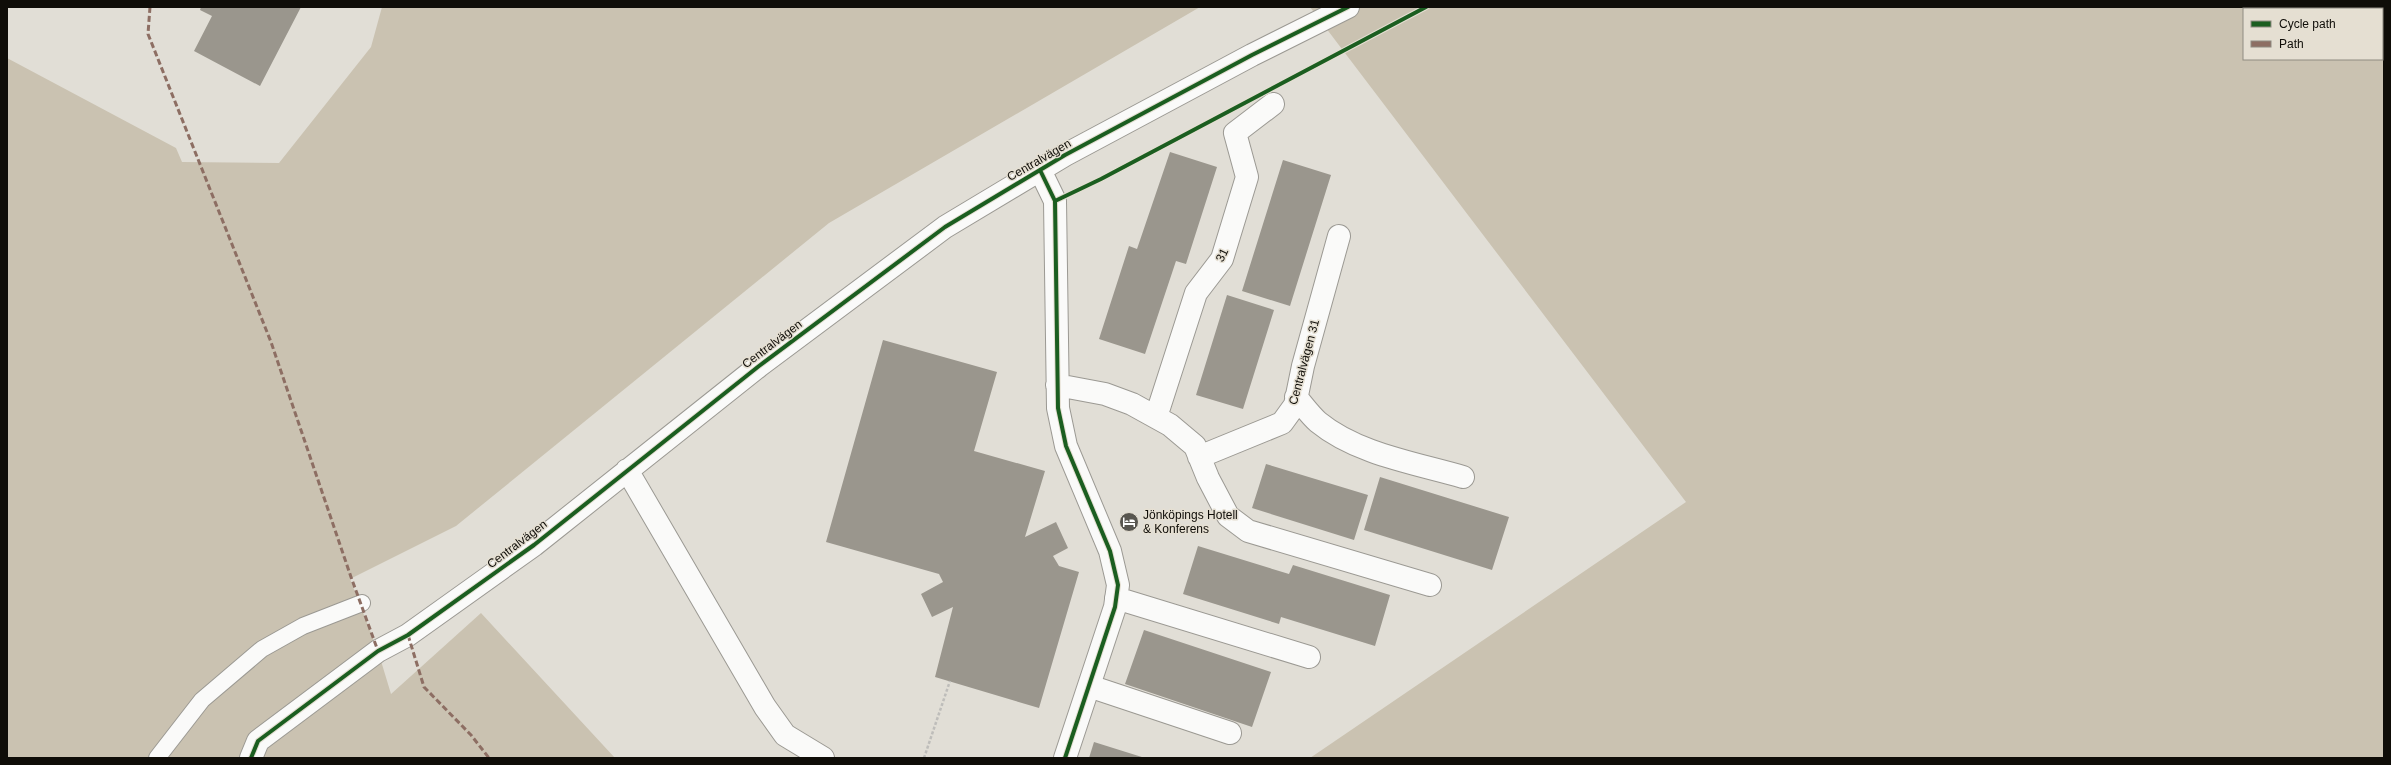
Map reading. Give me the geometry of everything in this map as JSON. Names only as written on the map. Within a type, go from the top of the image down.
[{"type":"street","name":"Centralvägen","points":[[251,758],[258,741],[378,651],[408,634],[534,545],[759,366],[945,227],[1040,170],[1252,56],[1348,7]]},
{"type":"street","name":"31","points":[[1156,417],[1196,293],[1222,259],[1247,177],[1235,133],[1274,104]]},
{"type":"street","points":[[1040,170],[1055,201],[1058,408],[1066,446],[1110,551],[1118,585],[1115,607],[1065,758]]},
{"type":"street","name":"Centralvägen 31","points":[[1199,457],[1282,423],[1295,405],[1303,366],[1339,236]]},
{"type":"street","points":[[1057,385],[1105,394],[1132,404],[1170,425],[1195,446],[1228,516],[1248,531],[1430,585]]},
{"type":"street","points":[[1296,397],[1318,422],[1343,438],[1374,451],[1462,477]]},
{"type":"street","points":[[627,470],[765,707],[785,735],[823,758]]},
{"type":"street","points":[[1116,598],[1309,657]]},
{"type":"street","points":[[1089,686],[1230,733]]},
{"type":"lane","points":[[157,758],[202,700],[262,649],[303,626],[362,603]]},
{"type":"path","points":[[924,758],[950,682]]},
{"type":"shaded area","points":[[382,7],[1200,7],[829,223],[456,526],[350,579],[378,651],[391,694],[481,613],[615,758],[7,758],[7,58],[176,148],[182,162],[279,163],[371,47]]},
{"type":"shaded area","points":[[1310,7],[2384,7],[2384,758],[1310,758],[1686,502]]},
{"type":"building","points":[[201,7],[301,7],[260,86],[194,51],[212,16],[200,10]]},
{"type":"building","points":[[1170,152],[1217,167],[1186,264],[1176,261],[1145,354],[1099,339],[1129,246],[1137,249]]},
{"type":"building","points":[[1283,160],[1331,175],[1290,306],[1242,291]]},
{"type":"building","points":[[1227,295],[1274,310],[1243,409],[1196,395]]},
{"type":"building","points":[[883,340],[997,372],[974,451],[1045,471],[1025,537],[1056,522],[1068,548],[1053,556],[1059,566],[1079,572],[1039,708],[935,677],[953,607],[932,617],[921,594],[943,582],[939,574],[826,542]]},
{"type":"building","points":[[1266,464],[1368,495],[1354,540],[1252,508]]},
{"type":"building","points":[[1380,477],[1509,517],[1492,570],[1364,530]]},
{"type":"building","points":[[1198,546],[1289,574],[1293,565],[1390,595],[1375,646],[1281,617],[1279,624],[1183,594]]},
{"type":"building","points":[[1144,630],[1271,672],[1252,727],[1125,684]]},
{"type":"building","points":[[1094,742],[1145,758],[1089,758]]},
{"type":"marked path","points":[[150,7],[148,34],[271,342],[351,577],[378,651]]},
{"type":"marked path","points":[[408,635],[424,687],[471,735],[489,758]]},
{"type":"cycle path","points":[[251,758],[258,741],[378,651],[408,635],[534,545],[759,366],[945,227],[1065,155],[1252,55],[1348,7]]},
{"type":"cycle path","points":[[1055,201],[1101,179],[1426,7]]},
{"type":"cycle path","points":[[1040,170],[1055,201],[1058,408],[1066,446],[1110,551],[1118,585],[1115,607],[1065,758]]},
{"type":"place","name":"Jönköpings Hotell & Konferens","points":[[1129,522]]}]
